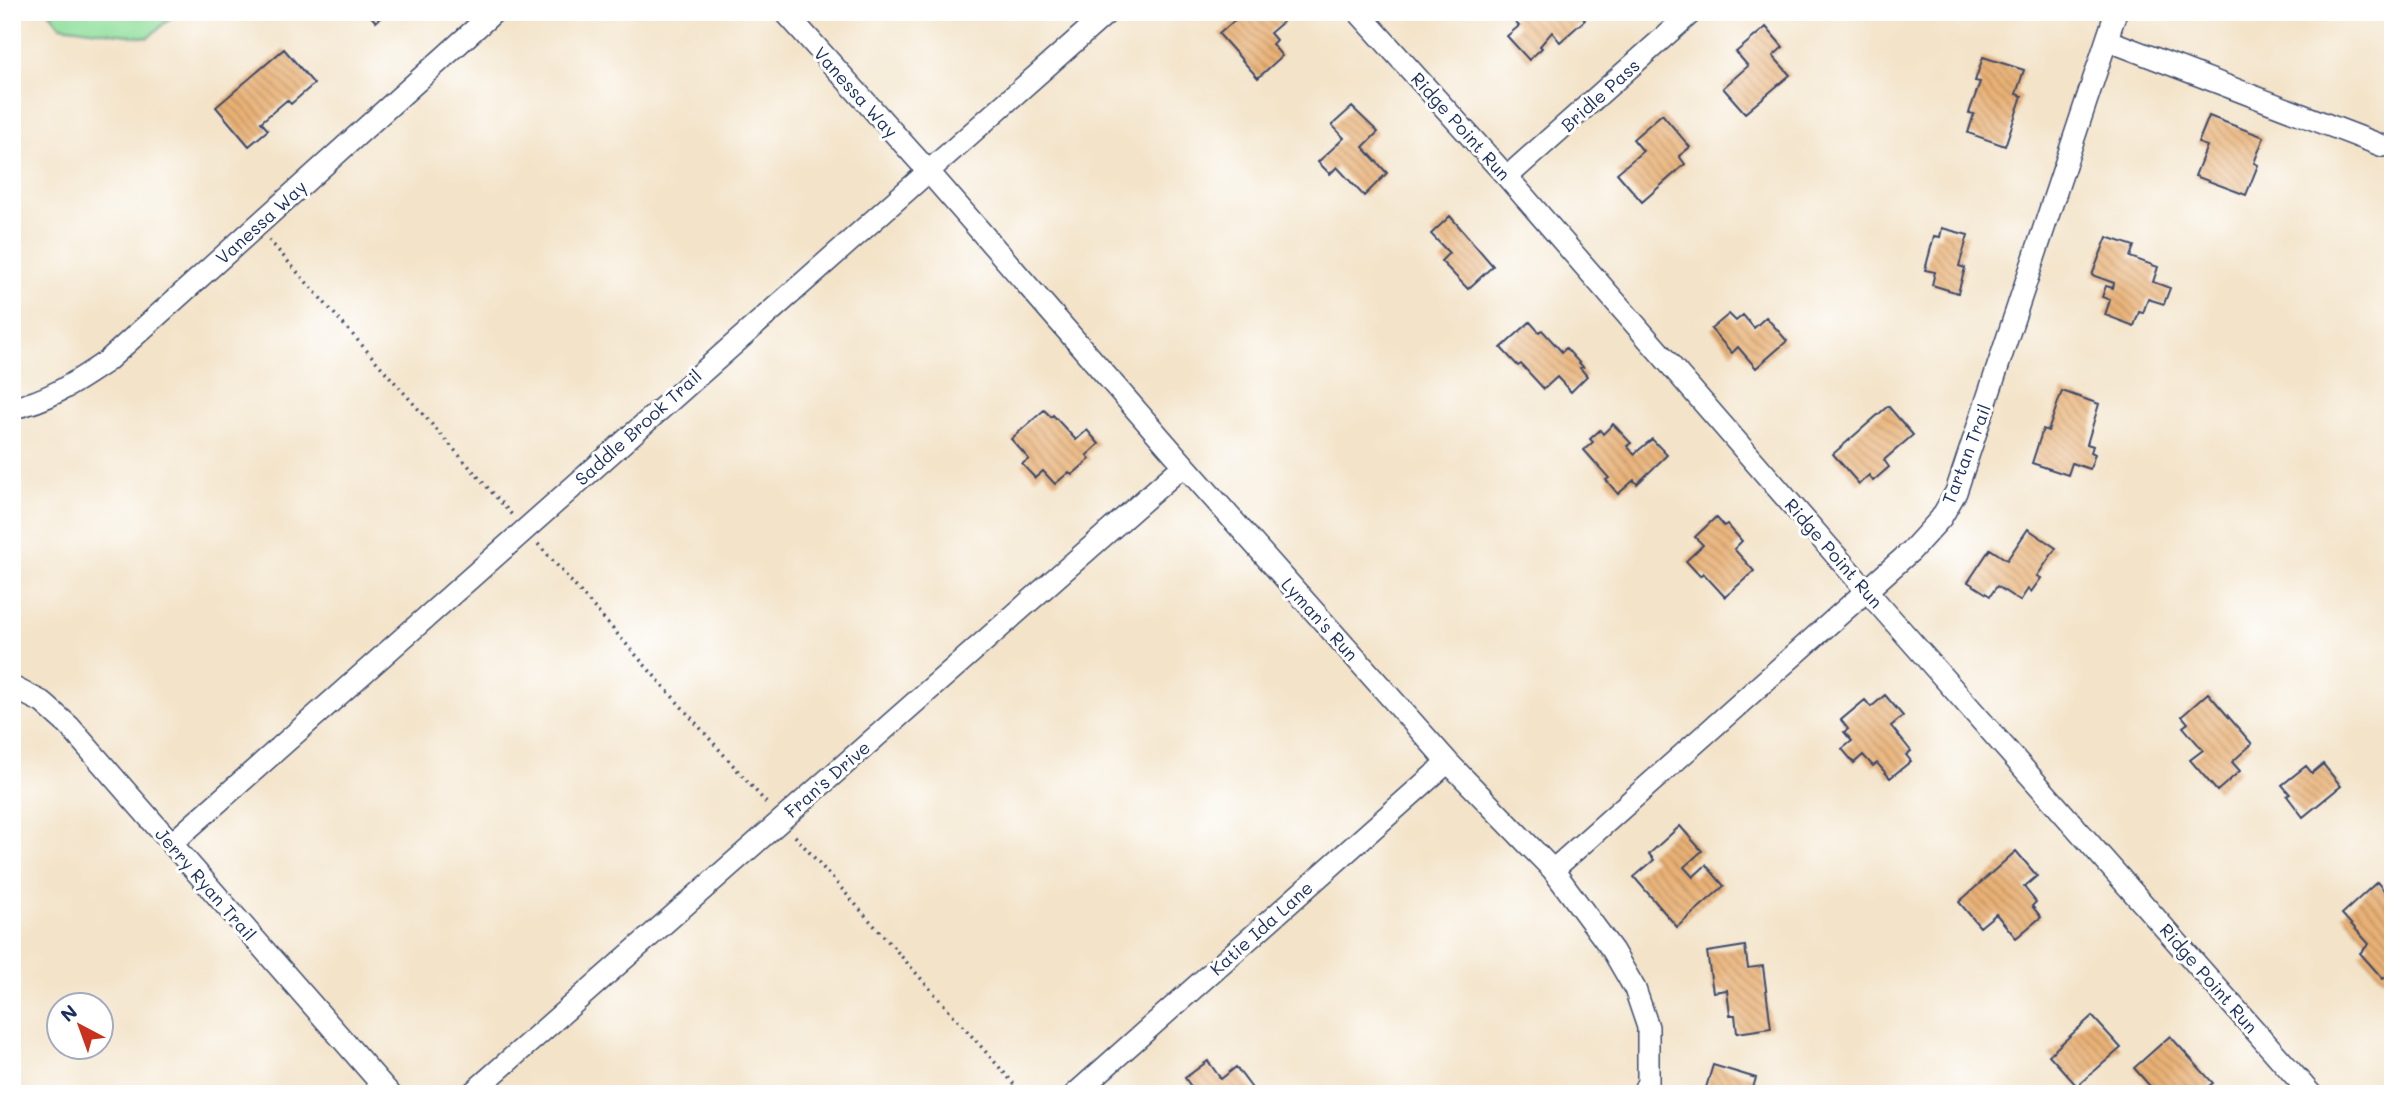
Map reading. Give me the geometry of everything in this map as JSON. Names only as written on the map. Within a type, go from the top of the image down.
[{"type":"street","name":"Vanessa Way","points":[[12,408],[34,403],[71,386],[107,361],[494,12]]},
{"type":"street","name":"Vanessa Way","points":[[785,12],[928,171]]},
{"type":"street","name":"Saddle Brook Trail","points":[[171,844],[1108,12]]},
{"type":"street","name":"Ridge Point Run","points":[[1357,12],[1507,177],[1866,590],[2311,1094]]},
{"type":"street","name":"Bridle Pass","points":[[1507,177],[1692,12]]},
{"type":"street","name":"Tartan Trail","points":[[1553,870],[1911,551],[1941,519],[1956,492],[2116,12]]},
{"type":"street","points":[[2107,40],[2383,146]]},
{"type":"street","name":"Lyman's Run","points":[[928,171],[1448,762],[1553,870],[1613,951],[1635,989],[1648,1027],[1648,1082],[1642,1094]]},
{"type":"street","name":"Fran's Drive","points":[[471,1094],[1184,465]]},
{"type":"street","name":"Jerry Ryan Trail","points":[[12,687],[42,702],[69,726],[390,1094]]},
{"type":"street","name":"Katie Ida Lane","points":[[1075,1094],[1448,762]]},
{"type":"path","points":[[257,226],[1023,1094]]},
{"type":"green space","points":[[49,12],[177,12],[148,38],[61,26]]},
{"type":"building","points":[[367,12],[386,12],[376,22]]},
{"type":"building","points":[[1244,12],[1274,12],[1283,22],[1270,33],[1276,40],[1272,44],[1282,56],[1258,78],[1219,34]]},
{"type":"building","points":[[1519,12],[1578,12],[1585,20],[1560,42],[1552,32],[1540,46],[1542,48],[1529,60],[1507,36],[1519,26],[1512,19]]},
{"type":"building","points":[[1766,27],[1783,47],[1773,56],[1790,75],[1745,113],[1723,88],[1748,66],[1736,52]]},
{"type":"building","points":[[284,49],[314,84],[291,104],[287,100],[261,122],[268,130],[249,146],[216,107]]},
{"type":"building","points":[[1983,57],[2024,70],[2016,94],[2022,96],[2005,146],[1968,133],[1974,114],[1969,113],[1980,82],[1975,81]]},
{"type":"building","points":[[1352,107],[1378,132],[1363,147],[1387,173],[1364,196],[1337,167],[1330,174],[1318,162],[1344,138],[1332,125]]},
{"type":"building","points":[[1662,114],[1690,147],[1679,156],[1685,164],[1642,202],[1617,173],[1643,151],[1633,139]]},
{"type":"building","points":[[2209,116],[2264,137],[2254,163],[2258,165],[2246,195],[2195,176],[2207,146],[2198,143]]},
{"type":"building","points":[[1450,216],[1493,266],[1468,289],[1441,261],[1449,253],[1431,234]]},
{"type":"building","points":[[1942,228],[1968,235],[1959,266],[1965,268],[1958,293],[1932,285],[1935,272],[1925,270],[1934,236],[1940,237]]},
{"type":"building","points":[[2107,237],[2134,246],[2130,257],[2158,267],[2153,282],[2170,288],[2164,304],[2148,299],[2134,326],[2105,315],[2110,300],[2102,297],[2106,286],[2113,288],[2114,283],[2092,275]]},
{"type":"building","points":[[1729,314],[1736,321],[1743,315],[1754,328],[1766,317],[1787,341],[1756,368],[1738,347],[1732,353],[1711,329]]},
{"type":"building","points":[[1530,322],[1539,332],[1542,330],[1562,352],[1566,348],[1583,367],[1580,368],[1587,376],[1571,392],[1557,377],[1544,389],[1521,364],[1518,366],[1501,348]]},
{"type":"building","points":[[2062,391],[2099,404],[2087,444],[2093,446],[2091,452],[2095,454],[2090,469],[2072,463],[2068,475],[2032,463],[2043,429],[2048,431]]},
{"type":"building","points":[[1888,406],[1913,435],[1884,460],[1889,467],[1873,481],[1869,475],[1859,484],[1833,454]]},
{"type":"building","points":[[1044,410],[1051,417],[1053,415],[1076,440],[1087,430],[1099,444],[1087,455],[1090,459],[1072,475],[1069,472],[1055,484],[1043,471],[1035,478],[1022,464],[1029,459],[1011,439]]},
{"type":"building","points":[[1613,424],[1631,443],[1627,446],[1634,454],[1652,439],[1667,455],[1637,484],[1634,480],[1618,494],[1606,480],[1609,478],[1584,450],[1593,442],[1590,439],[1600,430],[1603,434]]},
{"type":"building","points":[[1716,517],[1724,526],[1727,524],[1742,541],[1734,549],[1754,571],[1725,597],[1703,573],[1700,576],[1686,561],[1703,545],[1695,537]]},
{"type":"building","points":[[2028,529],[2056,548],[2037,576],[2041,578],[2031,592],[2028,589],[2020,601],[1997,586],[1990,596],[1968,582],[1990,549],[2007,560]]},
{"type":"building","points":[[2208,693],[2252,744],[2232,762],[2240,771],[2217,791],[2190,760],[2203,750],[2183,727],[2188,723],[2182,716]]},
{"type":"building","points":[[1885,695],[1903,716],[1891,726],[1911,751],[1906,755],[1911,761],[1890,778],[1877,763],[1873,766],[1863,755],[1854,763],[1842,749],[1852,741],[1844,732],[1848,729],[1841,720],[1865,700],[1871,707]]},
{"type":"building","points":[[2323,764],[2341,786],[2303,817],[2282,785],[2306,766],[2312,773]]},
{"type":"building","points":[[1680,826],[1702,851],[1684,867],[1693,877],[1706,865],[1724,886],[1677,927],[1634,877],[1654,860],[1649,854]]},
{"type":"building","points":[[2016,851],[2037,876],[2024,887],[2036,902],[2032,906],[2041,917],[2016,938],[1996,914],[1980,927],[1959,902]]},
{"type":"building","points":[[2377,882],[2393,901],[2393,971],[2383,979],[2360,953],[2369,944],[2342,914]]},
{"type":"building","points":[[1745,946],[1748,968],[1763,966],[1771,1028],[1737,1033],[1735,1015],[1730,1015],[1727,990],[1713,992],[1707,952]]},
{"type":"building","points":[[2092,1016],[2121,1048],[2077,1086],[2049,1055]]},
{"type":"building","points":[[2170,1036],[2213,1083],[2209,1086],[2215,1094],[2157,1094],[2134,1068]]},
{"type":"building","points":[[1208,1061],[1221,1079],[1236,1067],[1254,1091],[1250,1094],[1193,1094],[1195,1092],[1185,1078]]},
{"type":"building","points":[[1713,1065],[1756,1078],[1751,1094],[1704,1094]]}]
